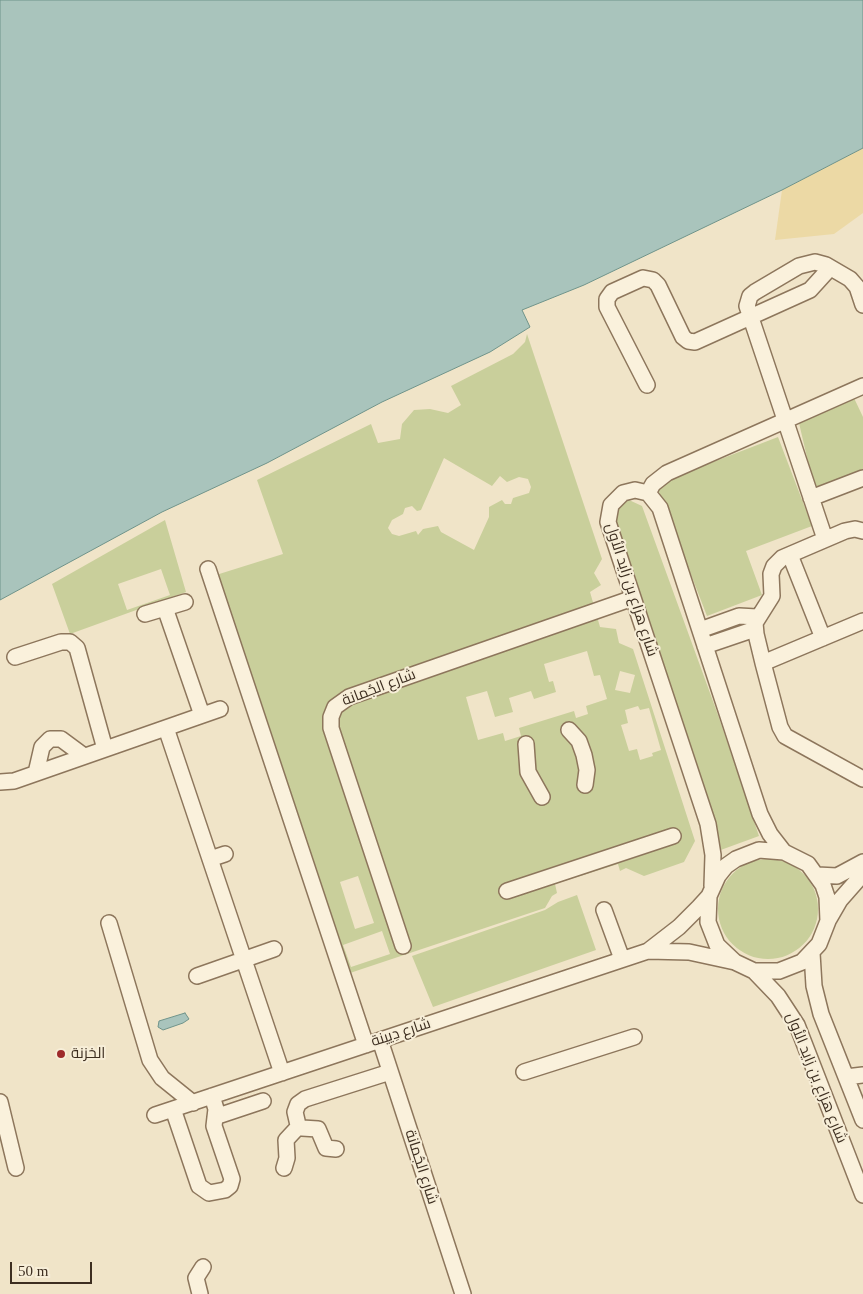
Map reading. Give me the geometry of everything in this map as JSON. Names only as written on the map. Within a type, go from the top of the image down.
[{"type":"street","points":[[826,539],[749,317],[748,301],[755,292],[804,263],[820,263],[854,283],[863,305]]},
{"type":"street","points":[[647,385],[607,307],[607,299],[612,292],[643,278],[653,280],[658,285],[683,337],[691,342],[810,290],[830,268]]},
{"type":"street","points":[[784,852],[770,834],[760,814],[660,508],[648,493],[657,480],[667,473],[785,421],[862,390]]},
{"type":"street","points":[[812,498],[863,478]]},
{"type":"street","name":"شارع هزاع بن زايد الأول","points":[[648,493],[635,490],[623,492],[611,504],[608,516],[633,598],[708,824],[713,855],[710,891]]},
{"type":"street","points":[[705,646],[756,623],[772,596],[771,574],[774,566],[782,558],[850,530],[863,532]]},
{"type":"street","points":[[790,555],[823,638]]},
{"type":"street","name":"شارع الجُمانة","points":[[208,570],[373,1042],[390,1072],[462,1294]]},
{"type":"street","name":"شارع الجُمانة","points":[[403,946],[331,728],[331,717],[335,707],[349,697],[633,598]]},
{"type":"street","points":[[145,614],[185,602]]},
{"type":"street","points":[[165,608],[202,715]]},
{"type":"street","points":[[700,630],[739,616],[756,623]]},
{"type":"street","points":[[763,664],[863,621]]},
{"type":"street","points":[[756,623],[763,664],[778,722],[785,736],[863,779]]},
{"type":"street","points":[[15,657],[61,642],[70,642],[77,648],[106,749]]},
{"type":"street","points":[[0,782],[9,782],[220,709]]},
{"type":"street","points":[[166,728],[282,1073]]},
{"type":"street","points":[[569,730],[579,741],[584,755],[587,770],[585,785]]},
{"type":"street","points":[[36,773],[42,747],[50,738],[64,741],[84,756]]},
{"type":"street","points":[[526,744],[528,772],[542,797]]},
{"type":"street","points":[[507,891],[673,836]]},
{"type":"street","points":[[828,921],[827,897],[817,875],[802,860],[784,852],[759,850],[736,859],[726,866],[710,891],[707,909],[711,934],[725,955],[754,971],[779,971],[802,962],[812,953],[825,933],[828,921],[840,900],[858,880],[844,873]]},
{"type":"street","points":[[210,859],[226,854]]},
{"type":"street","points":[[817,875],[832,877],[844,873],[863,862]]},
{"type":"street","name":"شارع دِيينة","points":[[648,951],[679,926],[710,891]]},
{"type":"street","points":[[604,910],[622,959]]},
{"type":"street","points":[[109,923],[150,1060],[162,1078],[193,1103]]},
{"type":"street","points":[[197,976],[274,949]]},
{"type":"street","name":"شارع دِيينة","points":[[155,1115],[648,951],[689,952],[735,962]]},
{"type":"street","name":"شارع هزاع بن زايد الأول","points":[[812,953],[817,1000],[863,1120]]},
{"type":"street","name":"شارع هزاع بن زايد الأول","points":[[754,971],[778,996],[797,1026],[863,1195]]},
{"type":"street","points":[[524,1072],[634,1037]]},
{"type":"street","points":[[298,1126],[295,1112],[301,1101],[390,1072]]},
{"type":"street","points":[[846,1077],[863,1075]]},
{"type":"street","points":[[173,1109],[199,1186],[209,1193],[228,1188],[232,1179],[214,1126],[216,1104],[212,1096]]},
{"type":"street","points":[[215,1117],[262,1101]]},
{"type":"street","points":[[0,1102],[16,1168]]},
{"type":"street","points":[[298,1126],[317,1128],[326,1148],[336,1149]]},
{"type":"street","points":[[284,1168],[286,1140],[298,1126]]},
{"type":"street","points":[[200,1294],[196,1278],[203,1267]]},
{"type":"green space","points":[[527,334],[602,559],[594,573],[601,585],[590,592],[600,627],[616,629],[619,643],[633,649],[695,841],[684,862],[644,876],[626,868],[620,871],[618,864],[555,884],[557,893],[552,896],[545,908],[350,973],[306,851],[216,575],[283,554],[257,480],[371,424],[378,443],[400,439],[402,424],[414,410],[430,409],[448,413],[461,405],[451,386],[513,354],[525,342]],"holes":[[[444,458],[492,486],[500,476],[507,482],[519,477],[528,479],[531,487],[529,493],[513,498],[511,504],[505,504],[502,500],[489,507],[489,517],[474,550],[441,532],[438,526],[423,529],[418,535],[416,531],[399,536],[392,534],[388,528],[392,520],[403,514],[405,508],[412,506],[417,511],[421,510]],[[587,651],[594,676],[600,675],[607,699],[586,706],[588,714],[576,718],[574,711],[519,728],[521,736],[505,741],[503,733],[478,740],[466,697],[487,691],[495,717],[513,712],[509,698],[531,691],[534,699],[556,692],[553,681],[549,682],[544,664]],[[620,671],[635,675],[630,693],[615,690]],[[638,706],[640,710],[649,708],[661,750],[652,753],[653,756],[640,760],[637,749],[629,751],[621,725],[628,723],[625,710]],[[358,876],[374,923],[355,929],[340,882]],[[382,931],[390,954],[351,967],[343,945]]]},
{"type":"green space","points":[[854,398],[863,417],[863,470],[821,490],[813,483],[799,423]]},
{"type":"green space","points":[[778,437],[812,526],[746,551],[762,595],[707,616],[656,484]]},
{"type":"green space","points":[[629,500],[642,506],[718,715],[759,836],[718,851],[613,527],[616,509]]},
{"type":"green space","points":[[165,520],[186,592],[70,634],[52,584]],"holes":[[[161,569],[170,595],[127,610],[118,584]]]},
{"type":"green space","points":[[768,859],[787,863],[803,874],[814,890],[818,909],[814,928],[803,944],[787,955],[768,959],[749,955],[733,944],[722,928],[718,909],[722,890],[733,874],[749,863]]},
{"type":"green space","points":[[577,895],[596,950],[433,1007],[412,956],[545,910],[558,902]]},
{"type":"sand","points":[[863,148],[863,213],[834,234],[775,240],[782,190]]},
{"type":"water","points":[[0,0],[863,0],[863,148],[782,190],[584,285],[522,310],[530,327],[490,352],[382,402],[267,463],[162,512],[0,600]]},
{"type":"water","points":[[185,1013],[189,1019],[183,1023],[163,1030],[158,1027],[159,1021]]},
{"type":"place","name":"الخزنة","points":[[61,1054]]}]
